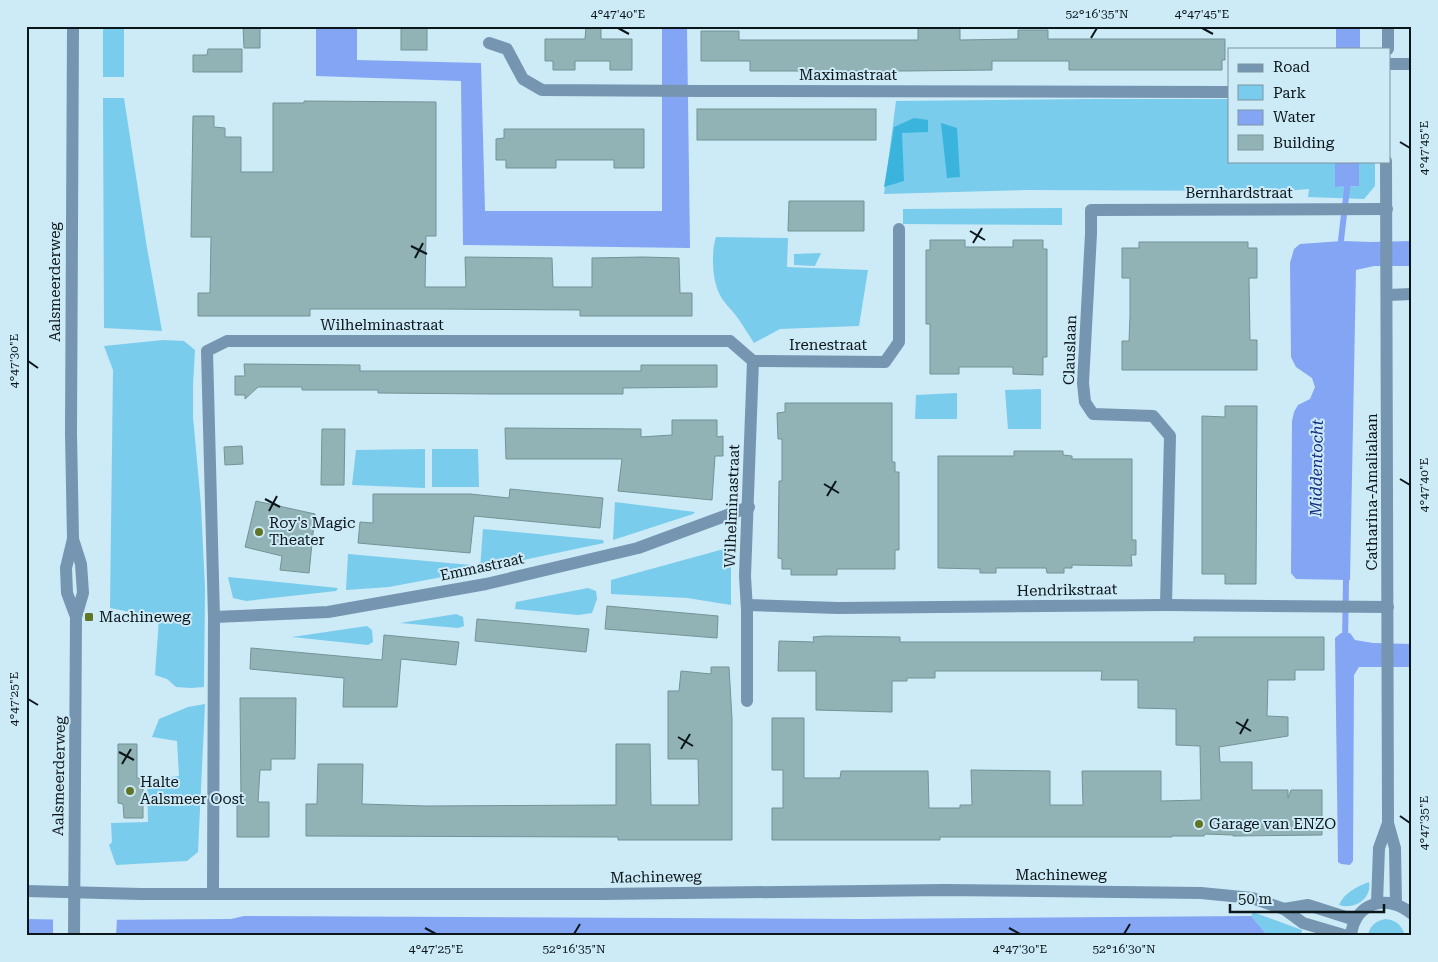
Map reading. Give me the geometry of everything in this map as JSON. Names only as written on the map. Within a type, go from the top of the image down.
[{"type":"street","name":"Aalsmeerderweg","points":[[73,26],[71,433],[73,539],[66,568],[67,593],[76,617],[74,936]]},
{"type":"street","points":[[1388,26],[1388,48]]},
{"type":"street","name":"Maximastraat","points":[[489,43],[507,49],[523,79],[542,90],[701,92],[1228,92]]},
{"type":"street","points":[[1390,64],[1412,64]]},
{"type":"street","name":"Catharina-Amalialaan","points":[[1386,162],[1388,273],[1388,823],[1395,848],[1396,904]]},
{"type":"street","name":"Bernhardstraat","points":[[1091,210],[1387,209]]},
{"type":"street","name":"Clauslaan","points":[[1091,210],[1083,383],[1085,402],[1093,414],[1152,416],[1170,436],[1166,605]]},
{"type":"street","name":"Irenestraat","points":[[753,361],[884,362],[898,342],[899,229]]},
{"type":"street","points":[[1388,295],[1412,294]]},
{"type":"street","name":"Wilhelminastraat","points":[[213,894],[214,617],[207,351],[227,341],[730,341],[753,361],[745,576],[747,605],[747,701]]},
{"type":"street","name":"Emmastraat","points":[[214,617],[328,612],[486,584],[638,548],[749,507]]},
{"type":"street","name":"Hendrikstraat","points":[[747,605],[838,608],[1166,605],[1388,608]]},
{"type":"street","name":"Catharina-Amalialaan","points":[[1376,903],[1379,848],[1388,823]]},
{"type":"street","name":"Machineweg","points":[[26,891],[141,894],[612,894],[936,890],[1201,893],[1252,898],[1284,908],[1303,923],[1349,936]]},
{"type":"street","points":[[1349,936],[1360,913],[1376,903],[1396,904],[1412,914]]},
{"type":"street","name":"Machineweg","points":[[1284,908],[1308,905],[1355,920]]},
{"type":"green space","points":[[103,26],[124,26],[124,77],[103,77]]},
{"type":"green space","points":[[103,98],[124,98],[162,331],[104,328]]},
{"type":"green space","points":[[1228,99],[1228,162],[1335,162],[1336,187],[1359,186],[1359,162],[1375,162],[1375,186],[1364,199],[1308,197],[1309,189],[1284,191],[1025,190],[884,194],[896,101]]},
{"type":"green space","points":[[1062,208],[1062,225],[903,224],[903,209]]},
{"type":"green space","points":[[716,237],[788,238],[787,267],[868,270],[859,326],[780,329],[754,343],[717,289],[713,266],[713,250]]},
{"type":"green space","points":[[821,253],[815,266],[794,265],[794,254]]},
{"type":"green space","points":[[163,340],[184,341],[195,350],[193,417],[201,505],[205,588],[204,687],[176,687],[167,679],[155,675],[159,618],[110,608],[113,370],[104,346]]},
{"type":"green space","points":[[1041,389],[1041,429],[1008,429],[1005,390]]},
{"type":"green space","points":[[957,393],[957,419],[915,419],[916,395]]},
{"type":"green space","points":[[425,449],[425,488],[352,485],[356,450]]},
{"type":"green space","points":[[432,449],[478,449],[479,487],[432,487]]},
{"type":"green space","points":[[615,502],[695,512],[613,540]]},
{"type":"green space","points":[[483,529],[603,540],[604,543],[480,569]]},
{"type":"green space","points":[[731,547],[731,605],[687,598],[611,594],[611,580]]},
{"type":"green space","points":[[348,554],[471,565],[474,571],[389,587],[346,590]]},
{"type":"green space","points":[[228,577],[338,588],[336,591],[246,601],[233,598]]},
{"type":"green space","points":[[588,588],[596,591],[597,599],[592,613],[578,615],[515,609],[516,602]]},
{"type":"green space","points":[[456,614],[463,617],[464,626],[458,628],[400,623]]},
{"type":"green space","points":[[367,626],[372,630],[373,642],[368,645],[292,637]]},
{"type":"green space","points":[[205,704],[198,852],[187,861],[116,865],[109,845],[112,842],[111,823],[148,822],[147,780],[179,776],[177,741],[152,737],[159,719],[188,707]]},
{"type":"green space","points":[[1369,882],[1368,893],[1361,902],[1350,906],[1339,905],[1351,891]]},
{"type":"green space","points":[[1253,912],[1302,930],[1301,936],[1268,936],[1251,916]]},
{"type":"green space","points":[[1385,919],[1398,924],[1405,936],[1368,936],[1374,924]]},
{"type":"shaded area","points":[[914,118],[928,120],[928,132],[902,133],[904,181],[884,187],[894,127]]},
{"type":"shaded area","points":[[941,123],[957,128],[960,177],[947,178]]},
{"type":"water","points":[[316,26],[357,26],[357,60],[481,63],[485,211],[662,211],[662,26],[687,26],[690,248],[463,245],[461,81],[316,76]]},
{"type":"water","points":[[1336,26],[1360,26],[1360,48],[1336,48]]},
{"type":"water","points":[[1335,162],[1359,162],[1359,186],[1335,187]]},
{"type":"water","points":[[1342,241],[1412,241],[1412,266],[1374,266],[1356,270],[1350,580],[1296,579],[1291,573],[1292,421],[1298,405],[1310,399],[1315,387],[1312,378],[1296,367],[1291,357],[1290,263],[1294,249],[1300,244]]},
{"type":"water","points":[[1341,633],[1350,633],[1355,640],[1373,643],[1412,644],[1412,667],[1359,667],[1354,675],[1353,861],[1350,865],[1338,862],[1335,638]]},
{"type":"water","points":[[244,916],[863,919],[1251,916],[1268,936],[26,936],[26,919],[231,919]]},
{"type":"pier","points":[[53,917],[117,918],[116,936],[53,936]]},
{"type":"building","points":[[243,26],[260,26],[260,48],[244,48]]},
{"type":"building","points":[[401,26],[427,26],[427,50],[401,50]]},
{"type":"building","points":[[586,26],[601,26],[601,39],[632,39],[632,70],[610,70],[610,61],[575,61],[575,70],[553,70],[553,61],[545,61],[545,39],[585,39]]},
{"type":"building","points":[[918,27],[960,27],[960,40],[1018,39],[1018,30],[1048,30],[1048,39],[1225,39],[1225,60],[1222,60],[1222,70],[1069,70],[1069,61],[992,61],[992,70],[904,71],[750,71],[750,61],[701,61],[701,31],[739,31],[739,40],[918,40]]},
{"type":"building","points":[[208,49],[242,49],[242,72],[193,72],[193,55],[207,55]]},
{"type":"building","points":[[304,101],[436,102],[436,236],[426,236],[425,287],[466,287],[465,257],[552,258],[553,287],[592,287],[592,258],[679,258],[680,293],[692,293],[692,316],[580,316],[580,310],[310,309],[310,316],[198,316],[198,293],[210,293],[211,237],[191,237],[193,116],[214,116],[214,127],[225,128],[225,137],[241,137],[241,172],[273,172],[273,103],[304,103]]},
{"type":"building","points":[[697,109],[876,109],[876,140],[697,140]]},
{"type":"building","points":[[504,129],[644,129],[644,168],[614,168],[614,160],[556,160],[556,168],[506,168],[506,160],[496,160],[496,139],[504,138]]},
{"type":"building","points":[[789,201],[864,201],[864,231],[788,231]]},
{"type":"building","points":[[930,240],[965,240],[965,247],[1013,247],[1013,240],[1043,240],[1043,249],[1047,249],[1047,357],[1043,357],[1043,375],[1013,374],[1013,367],[959,367],[959,374],[930,374],[930,324],[926,324],[926,250],[930,250]]},
{"type":"building","points":[[1139,242],[1248,242],[1248,248],[1257,248],[1257,278],[1249,278],[1250,340],[1257,340],[1257,370],[1122,370],[1122,341],[1129,341],[1130,278],[1122,278],[1122,248],[1139,248]]},
{"type":"building","points":[[244,364],[360,365],[360,371],[641,371],[641,365],[717,365],[717,387],[623,388],[623,394],[492,394],[378,393],[378,390],[302,390],[302,387],[258,387],[245,399],[245,395],[235,395],[235,376],[245,376]]},
{"type":"building","points":[[785,403],[892,403],[892,462],[895,462],[895,472],[899,472],[899,550],[895,550],[895,569],[837,569],[837,575],[791,575],[791,569],[782,569],[782,559],[778,558],[779,481],[782,481],[782,439],[778,439],[777,413],[785,412]]},
{"type":"building","points":[[1225,406],[1257,406],[1256,584],[1225,584],[1225,574],[1202,574],[1202,416],[1225,417]]},
{"type":"building","points":[[672,420],[717,420],[717,437],[723,436],[723,456],[715,456],[712,500],[618,491],[622,459],[506,459],[505,428],[641,429],[641,437],[672,435]]},
{"type":"building","points":[[322,429],[345,429],[344,485],[321,485]]},
{"type":"building","points":[[242,446],[243,464],[225,465],[224,447]]},
{"type":"building","points":[[1014,451],[1063,451],[1063,455],[1072,456],[1072,459],[1132,459],[1132,540],[1136,540],[1136,555],[1131,555],[1132,566],[1072,565],[1072,568],[1064,568],[1064,573],[1047,573],[1046,568],[996,568],[996,573],[980,573],[980,569],[938,568],[938,456],[1014,456]]},
{"type":"building","points":[[510,489],[603,498],[600,528],[474,516],[470,553],[358,543],[360,522],[373,523],[373,494],[470,494],[509,498]]},
{"type":"building","points":[[256,501],[315,514],[309,573],[280,570],[282,556],[245,547]]},
{"type":"building","points":[[607,606],[718,616],[717,638],[605,629]]},
{"type":"building","points":[[477,619],[589,629],[586,652],[475,641]]},
{"type":"building","points":[[384,635],[459,642],[456,665],[401,659],[397,707],[343,707],[344,678],[250,669],[251,648],[382,660]]},
{"type":"building","points":[[813,637],[900,637],[900,642],[1194,642],[1194,637],[1324,637],[1324,670],[1295,670],[1295,680],[1268,680],[1267,716],[1288,717],[1288,736],[1219,747],[1220,762],[1252,762],[1252,790],[1288,790],[1288,798],[1291,790],[1322,790],[1322,835],[1233,836],[1205,834],[1204,836],[1172,837],[940,837],[940,840],[772,840],[772,808],[783,808],[783,770],[772,770],[772,718],[804,718],[804,778],[840,778],[841,771],[928,771],[929,808],[960,808],[960,805],[972,805],[971,770],[1050,771],[1050,805],[1083,805],[1082,771],[1161,771],[1161,801],[1201,800],[1200,746],[1176,745],[1176,709],[1138,708],[1138,680],[1101,680],[1102,671],[935,671],[935,678],[907,678],[907,681],[892,681],[892,712],[816,710],[816,671],[778,671],[779,641],[814,642]]},
{"type":"building","points":[[711,667],[729,667],[732,719],[732,840],[618,840],[618,837],[306,836],[306,804],[317,804],[318,764],[363,764],[362,804],[425,806],[616,805],[616,744],[650,744],[651,805],[699,805],[698,759],[668,759],[668,691],[679,691],[681,671],[711,674]]},
{"type":"building","points":[[240,698],[296,698],[295,759],[271,759],[271,770],[260,770],[258,802],[269,802],[269,837],[237,837],[237,802],[241,802]]},
{"type":"building","name":"Halte Aalsmeer Oost","points":[[118,744],[137,744],[137,778],[143,778],[143,818],[124,818],[123,804],[118,803]]},
{"type":"waterway","name":"Middentocht","points":[[1340,249],[1348,180]]},
{"type":"waterway","name":"Middentocht","points":[[1344,574],[1346,580],[1345,641]]},
{"type":"place","name":"Roy's Magic Theater","points":[[259,532]]},
{"type":"place","name":"Machineweg","points":[[89,617]]},
{"type":"place","name":"Halte Aalsmeer Oost","points":[[130,791]]},
{"type":"place","name":"Garage van ENZO","points":[[1199,824]]}]
